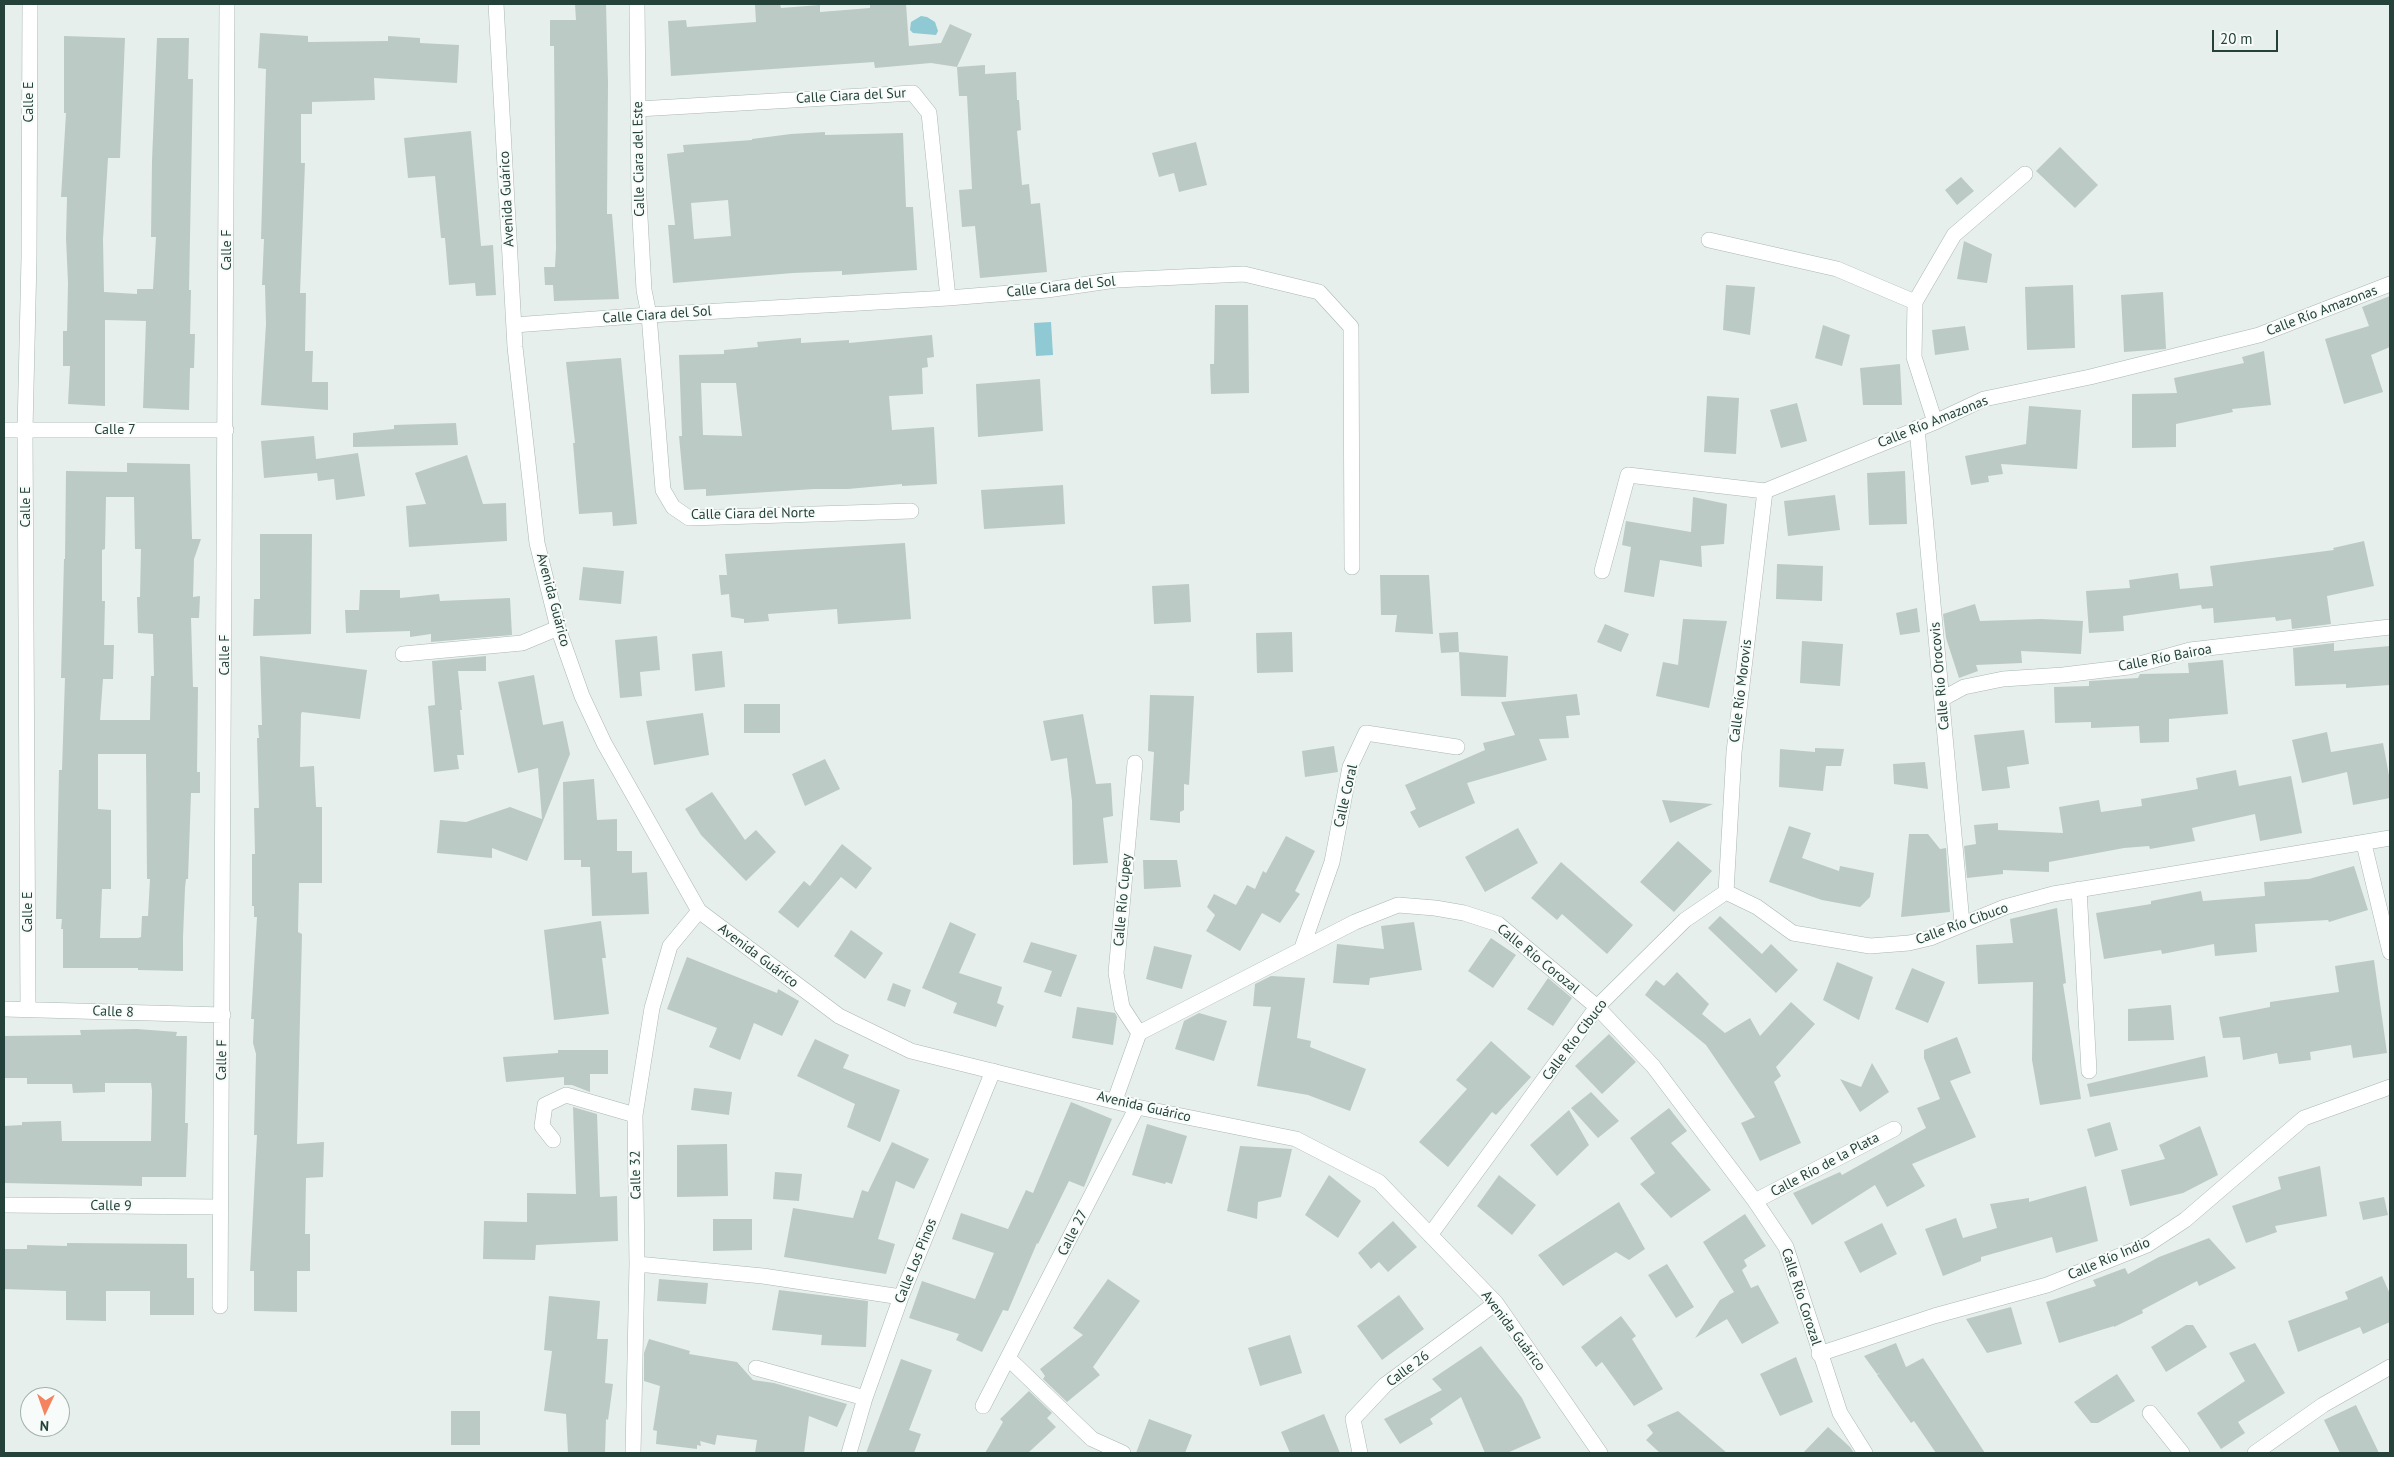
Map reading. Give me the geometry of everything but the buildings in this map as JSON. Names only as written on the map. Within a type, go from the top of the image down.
[{"type":"street","name":"Calle E","points":[[28,1010],[25,430],[29,258],[30,4]]},
{"type":"street","name":"Calle F","points":[[220,1306],[219,1207],[223,1015],[227,4]]},
{"type":"street","name":"Avenida Guárico","points":[[496,4],[514,325],[537,543],[558,628],[582,696],[604,743],[699,911],[839,1016],[911,1051],[1115,1100],[1137,1107],[1296,1139],[1380,1182],[1496,1303],[1600,1453]]},
{"type":"street","name":"Calle Ciara del Este","points":[[637,4],[639,199],[644,290],[648,315]]},
{"type":"street","name":"Calle Ciara del Sur","points":[[638,109],[913,93],[929,113],[948,298]]},
{"type":"street","points":[[1935,422],[1914,357],[1915,302],[1954,235],[2025,174]]},
{"type":"street","points":[[1710,240],[1837,269],[1915,302]]},
{"type":"street","name":"Calle Ciara del Sol","points":[[514,325],[648,315],[948,298],[1047,290],[1116,280],[1244,274],[1319,292],[1351,327],[1352,568]]},
{"type":"street","name":"Calle Río Amazonas","points":[[1602,571],[1628,476],[1766,491],[1935,422],[1984,399],[2090,377],[2259,336],[2390,284]]},
{"type":"street","name":"Calle Ciara del Norte","points":[[648,315],[663,490],[673,507],[689,518],[911,511]]},
{"type":"street","name":"Calle Río Orocovis","points":[[1917,428],[1962,923]]},
{"type":"street","name":"Calle 7","points":[[4,430],[226,430]]},
{"type":"street","name":"Calle Río Morovis","points":[[1726,892],[1734,752],[1766,491]]},
{"type":"street","name":"Calle Río Bairoa","points":[[1942,699],[1964,687],[2003,680],[2129,667],[2190,650],[2390,627]]},
{"type":"street","points":[[403,654],[522,643],[558,628]]},
{"type":"street","name":"Calle Coral","points":[[1302,948],[1332,862],[1350,767],[1366,733],[1457,747]]},
{"type":"street","name":"Calle Río Cupey","points":[[1135,763],[1116,973],[1122,1007],[1139,1033]]},
{"type":"street","name":"Calle Río Cibuco","points":[[1430,1236],[1597,1007],[1685,920],[1726,892],[1757,906],[1793,932],[1870,946],[1909,943],[1930,938],[1962,923],[2005,907],[2053,894],[2364,844],[2390,838]]},
{"type":"street","points":[[2364,844],[2390,952]]},
{"type":"street","points":[[2079,889],[2089,1071]]},
{"type":"street","name":"Calle Río Corozal","points":[[1139,1033],[1302,948],[1355,922],[1398,905],[1464,913],[1498,924],[1597,1007],[1653,1066],[1756,1201],[1786,1247],[1819,1354],[1840,1414],[1865,1453]]},
{"type":"street","name":"Calle 32","points":[[633,1453],[637,1264],[635,1115],[652,1008],[670,946],[699,911]]},
{"type":"street","name":"Calle 8","points":[[4,1010],[223,1015]]},
{"type":"street","points":[[1115,1100],[1139,1033]]},
{"type":"street","name":"Calle Los Pinos","points":[[849,1453],[865,1398],[901,1297],[993,1071]]},
{"type":"street","name":"Calle Río Indio","points":[[1819,1354],[1934,1316],[2047,1285],[2147,1245],[2185,1220],[2304,1118],[2390,1087]]},
{"type":"street","points":[[552,1140],[542,1126],[545,1105],[566,1095],[635,1115]]},
{"type":"street","name":"Calle 27","points":[[983,1406],[1137,1107]]},
{"type":"street","name":"Calle Río de la Plata","points":[[1756,1201],[1894,1129]]},
{"type":"street","name":"Calle 9","points":[[4,1205],[219,1207]]},
{"type":"street","points":[[637,1264],[763,1276],[901,1297]]},
{"type":"street","name":"Calle 26","points":[[1360,1453],[1353,1419],[1385,1385],[1496,1303]]},
{"type":"street","points":[[1008,1359],[1092,1439],[1123,1453]]},
{"type":"street","points":[[2255,1453],[2322,1405],[2390,1367]]},
{"type":"street","points":[[756,1368],[865,1398]]},
{"type":"street","points":[[2150,1413],[2182,1453]]},
{"type":"water","points":[[921,16],[935,22],[938,31],[936,35],[913,33],[910,30],[911,22]]},
{"type":"water","points":[[1051,322],[1053,355],[1036,356],[1034,323]]}]
